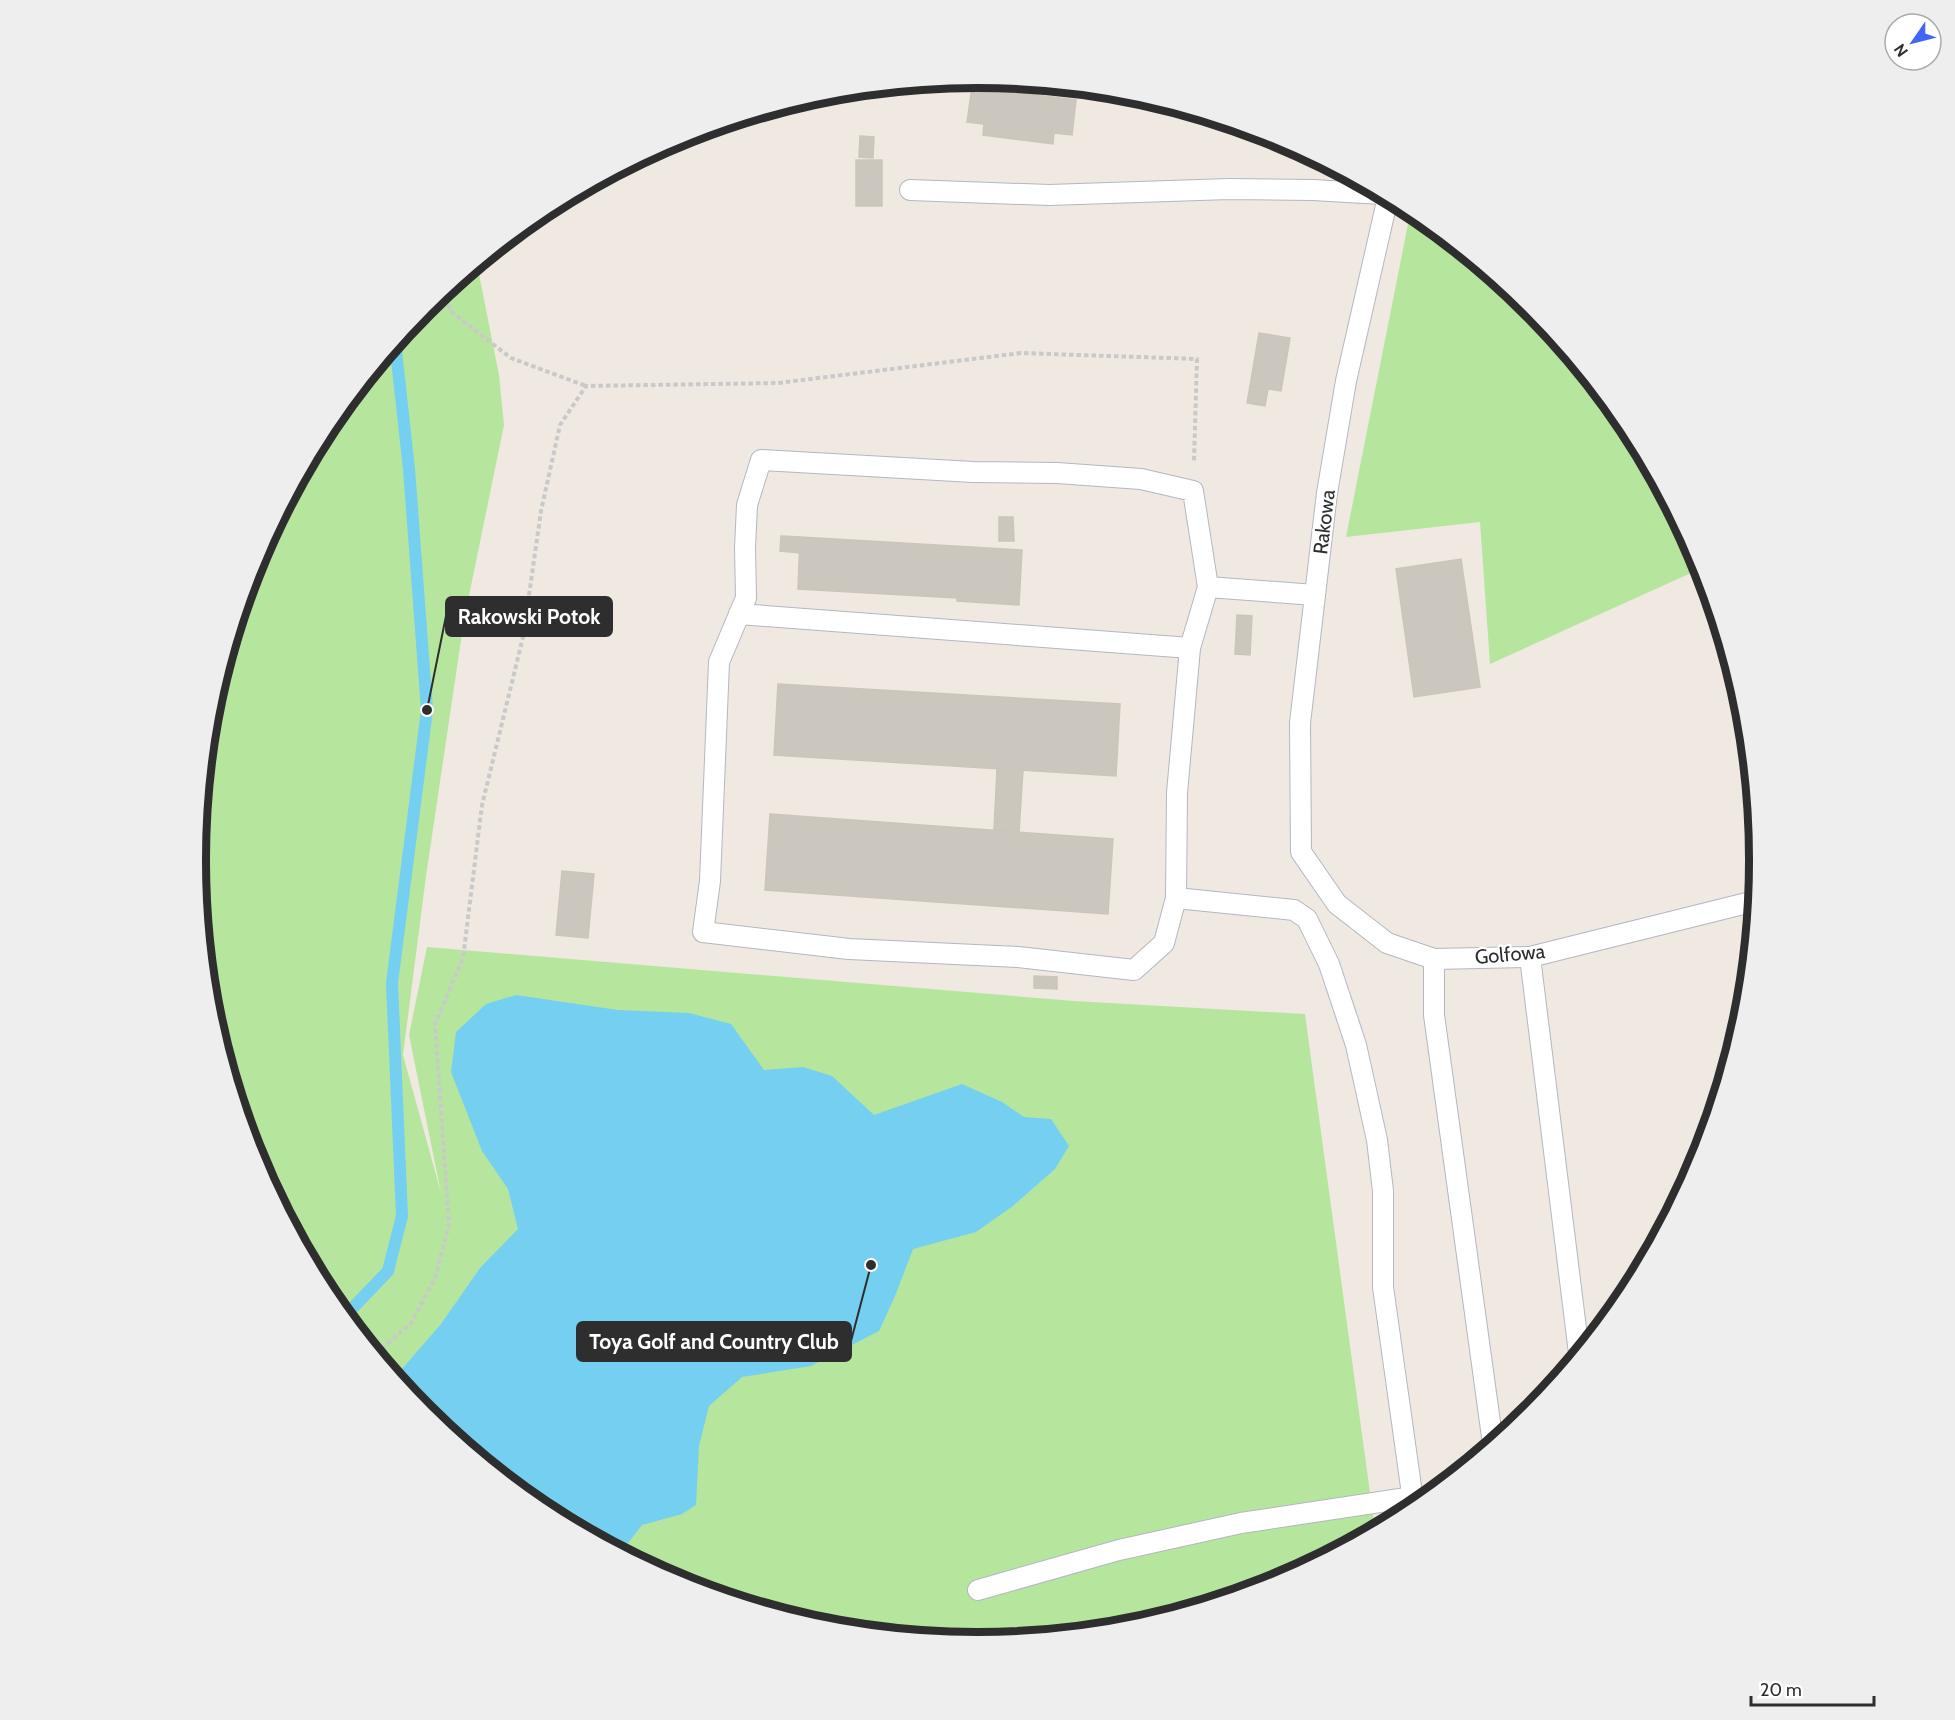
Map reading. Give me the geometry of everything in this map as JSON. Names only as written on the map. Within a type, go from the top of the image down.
[{"type":"lane","points":[[910,190],[936,189],[1049,195],[1229,189],[1302,189],[1364,193]]},
{"type":"lane","name":"Rakowa","points":[[1301,852],[1300,723],[1327,493],[1346,381],[1386,206]]},
{"type":"lane","points":[[761,459],[974,472],[1057,472],[1141,479],[1193,491],[1208,587],[1190,648],[1177,794],[1176,898],[1164,943],[1134,970],[1018,957],[849,949],[703,932],[710,881],[719,662],[746,598],[747,505],[761,459]]},
{"type":"lane","points":[[1208,587],[1315,595]]},
{"type":"lane","points":[[739,614],[1190,648]]},
{"type":"lane","name":"Golfowa","points":[[1301,852],[1337,904],[1387,944],[1434,959],[1530,957],[1747,903]]},
{"type":"lane","points":[[1176,898],[1294,910],[1307,919],[1329,964],[1356,1045],[1377,1140],[1383,1191],[1383,1287],[1412,1497]]},
{"type":"lane","points":[[1530,957],[1578,1345]]},
{"type":"lane","points":[[1434,959],[1434,1015],[1492,1435]]},
{"type":"lane","points":[[978,1590],[1119,1550],[1241,1523],[1402,1503]]},
{"type":"path","points":[[448,299],[450,311],[512,358],[586,386]]},
{"type":"path","points":[[381,1349],[411,1323],[435,1278],[448,1226],[435,1024],[463,958]]},
{"type":"green space","points":[[1409,221],[1447,248],[1523,314],[1590,390],[1646,474],[1693,572],[1490,664],[1480,522],[1346,537]]},
{"type":"green space","points":[[479,272],[499,375],[504,425],[464,620],[426,876],[403,1055],[441,1193],[409,1035],[427,947],[1074,1001],[1305,1014],[1374,1521],[1319,1552],[1225,1591],[1128,1617],[1028,1630],[978,1632],[927,1630],[827,1617],[730,1591],[636,1552],[592,1528],[508,1472],[432,1406],[397,1369],[365,1330],[309,1246],[265,1155],[232,1060],[213,961],[208,910],[206,860],[213,759],[232,660],[247,612],[265,565],[309,474],[365,390],[397,351],[432,314]]},
{"type":"water","points":[[516,995],[618,1010],[689,1013],[731,1024],[764,1070],[803,1067],[832,1076],[874,1115],[962,1084],[1002,1102],[1024,1117],[1051,1119],[1069,1146],[1055,1169],[1013,1206],[976,1232],[913,1249],[879,1331],[811,1366],[742,1377],[709,1406],[699,1446],[696,1505],[682,1514],[642,1525],[625,1546],[549,1501],[508,1472],[432,1406],[400,1372],[441,1324],[480,1268],[518,1229],[508,1189],[482,1151],[451,1072],[456,1032],[486,1004]]},
{"type":"building","points":[[972,88],[1076,100],[1072,135],[1054,133],[1053,144],[983,135],[984,124],[967,122]]},
{"type":"building","points":[[860,136],[874,137],[873,158],[859,157]]},
{"type":"building","points":[[856,160],[882,160],[882,206],[856,206]]},
{"type":"building","points":[[1259,333],[1290,338],[1281,391],[1250,386]]},
{"type":"building","points":[[1250,386],[1268,389],[1265,406],[1247,403]]},
{"type":"building","points":[[999,517],[1013,517],[1014,541],[999,541]]},
{"type":"building","points":[[781,536],[800,537],[800,553],[780,551]]},
{"type":"building","points":[[800,537],[1022,550],[1019,605],[957,601],[957,598],[798,589]]},
{"type":"building","points":[[1461,559],[1480,687],[1414,697],[1396,569]]},
{"type":"building","points":[[1237,615],[1252,616],[1250,655],[1235,654]]},
{"type":"building","points":[[778,684],[1120,704],[1116,776],[774,755]]},
{"type":"building","points":[[997,769],[1023,770],[1019,832],[994,830]]},
{"type":"building","points":[[770,814],[1113,839],[1108,914],[765,890]]},
{"type":"building","points":[[562,871],[594,874],[588,938],[556,935]]},
{"type":"building","points":[[1034,976],[1057,977],[1057,989],[1034,988]]},
{"type":"waterway","points":[[351,1310],[388,1271],[402,1216],[392,983],[427,710],[409,469],[396,352]]},
{"type":"place","name":"Rakowski Potok","points":[[427,710]]},
{"type":"place","name":"Toya Golf and Country Club","points":[[871,1265]]}]
